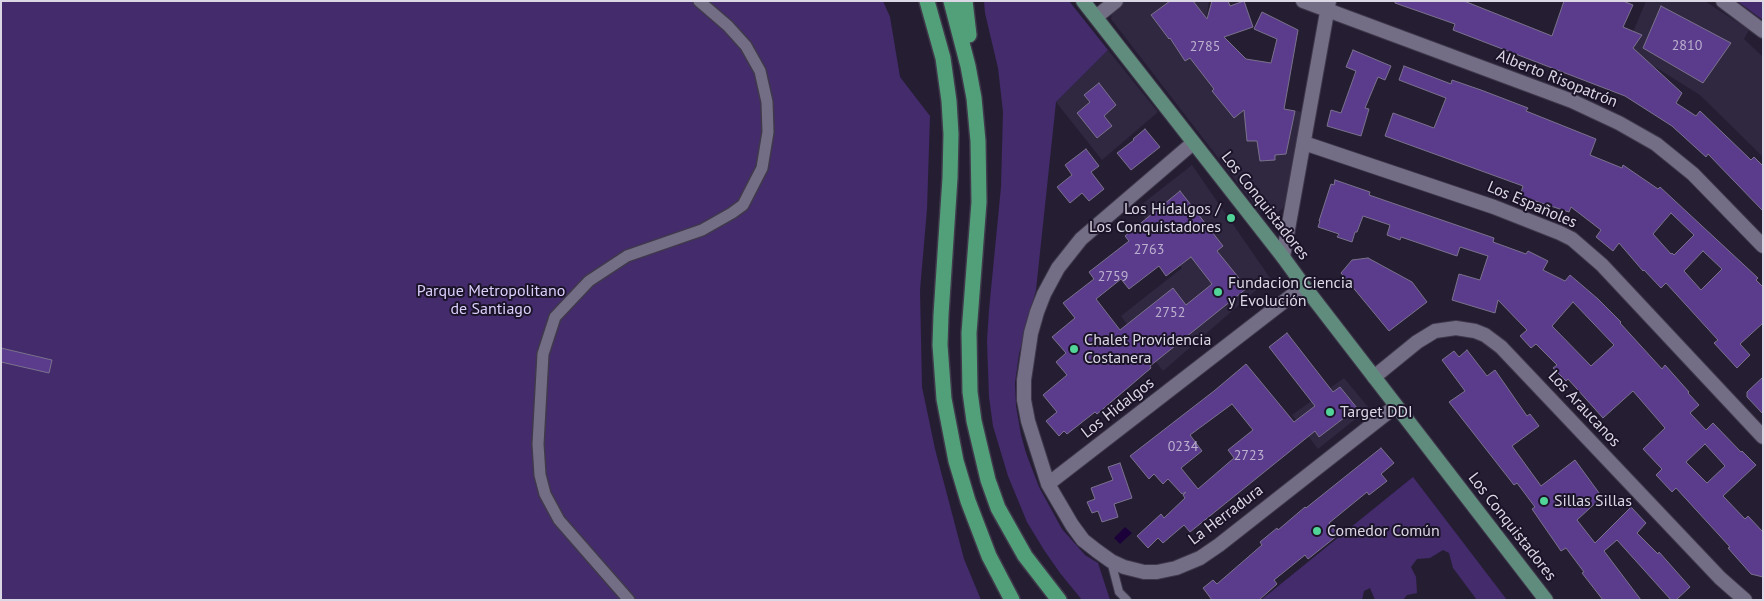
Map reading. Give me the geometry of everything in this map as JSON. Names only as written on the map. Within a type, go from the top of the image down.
[{"type":"highway","points":[[927,1],[943,58],[951,134],[940,346],[944,399],[956,461],[965,494],[979,534],[1012,600]]},
{"type":"highway","points":[[951,1],[964,46],[974,98]]},
{"type":"highway","points":[[965,1],[973,70],[979,180],[978,222],[969,333],[970,392],[974,421],[988,480],[998,508],[1025,556],[1058,600]]},
{"type":"main road","name":"Los Conquistadores","points":[[1083,1],[1283,257],[1546,600]]},
{"type":"street","points":[[629,600],[559,520],[545,494],[540,475],[538,444],[543,354],[556,317],[589,281],[627,256],[702,230],[732,213],[743,204],[762,168],[768,124],[767,102],[760,71],[746,46],[728,26],[699,1]]},
{"type":"street","points":[[1096,17],[1116,1]]},
{"type":"street","name":"Alberto Risopatrón","points":[[1303,1],[1329,6],[1572,101],[1619,123],[1656,144],[1693,174],[1763,246]]},
{"type":"street","points":[[1723,1],[1763,30]]},
{"type":"street","points":[[1283,257],[1329,6]]},
{"type":"street","name":"Los Españoles","points":[[1304,142],[1494,207],[1560,232],[1572,239],[1602,265],[1763,437]]},
{"type":"street","name":"La Herradura","points":[[1193,143],[1081,239],[1058,268],[1044,294],[1031,333],[1026,360],[1024,400],[1028,421],[1048,484],[1072,525],[1084,540],[1111,561],[1134,571],[1157,572],[1176,568],[1200,558],[1220,545],[1396,406]]},
{"type":"street","name":"Los Hidalgos","points":[[1048,484],[1304,286]]},
{"type":"street","name":"Los Araucanos","points":[[1374,377],[1416,342],[1435,331],[1456,328],[1475,331],[1485,335],[1501,347],[1720,578],[1745,600]]},
{"type":"lane","points":[[1111,561],[1119,592],[1127,600]]},
{"type":"shaded area","points":[[1124,1],[1209,1],[1206,20],[1260,104],[1303,112],[1285,204],[1276,214],[1260,212],[1111,19],[1112,11]]},
{"type":"shaded area","points":[[1646,1],[1705,1],[1749,30],[1744,39],[1763,57],[1763,157],[1700,95],[1652,65],[1625,51]]},
{"type":"shaded area","points":[[1108,50],[1158,112],[1102,160],[1056,102]]},
{"type":"shaded area","points":[[1192,165],[1270,278],[1163,371],[1121,316],[1182,268],[1137,208]]},
{"type":"shaded area","points":[[1344,378],[1369,408],[1318,449],[1292,415]]},
{"type":"shaded area","points":[[1125,527],[1132,533],[1120,544],[1114,538]]},
{"type":"green space","name":"Parque Metropolitano de Santiago","points":[[1,1],[883,1],[890,17],[900,77],[930,116],[927,209],[920,290],[922,387],[935,449],[964,559],[981,600],[1,600]]},
{"type":"green space","points":[[984,1],[1069,1],[1108,50],[1056,102],[1036,290],[1019,354],[1015,383],[1016,406],[1021,435],[1039,487],[1062,529],[1085,555],[1098,563],[1110,600],[1082,600],[1044,550],[1027,522],[1008,476],[993,426],[989,397],[987,341],[1001,187],[1003,112],[998,68]]},
{"type":"green space","points":[[1737,1],[1763,1],[1763,20]]},
{"type":"green space","points":[[1413,477],[1507,600],[1477,600],[1453,568],[1449,553],[1443,550],[1430,558],[1417,559],[1411,567],[1416,577],[1417,593],[1407,595],[1403,600],[1375,600],[1370,588],[1364,591],[1362,600],[1261,600]]},
{"type":"building","points":[[1170,1],[1193,1],[1207,19],[1212,1],[1228,1],[1230,6],[1244,1],[1253,27],[1224,37],[1246,59],[1271,63],[1277,39],[1254,29],[1262,12],[1298,30],[1284,109],[1295,111],[1286,154],[1275,155],[1275,160],[1260,161],[1257,141],[1247,141],[1244,110],[1234,118],[1212,91],[1214,89],[1190,58],[1185,61],[1170,38],[1151,15]]},
{"type":"building","points":[[1395,1],[1464,1],[1552,36],[1564,1],[1623,1],[1633,5],[1623,27],[1642,35],[1633,48],[1682,93],[1676,103],[1696,116],[1700,111],[1751,160],[1754,157],[1763,166],[1763,211],[1708,154],[1706,157],[1672,126],[1625,96],[1453,30],[1455,24],[1395,3]]},
{"type":"building","points":[[1661,6],[1731,43],[1703,83],[1643,48]]},
{"type":"building","points":[[1353,50],[1391,66],[1385,80],[1378,77],[1365,108],[1369,109],[1361,136],[1327,126],[1331,110],[1341,113],[1356,71],[1346,67]]},
{"type":"building","points":[[1404,66],[1451,84],[1452,80],[1528,108],[1526,111],[1596,139],[1590,155],[1622,168],[1623,165],[1658,189],[1660,187],[1758,278],[1756,280],[1763,287],[1763,323],[1740,344],[1750,355],[1737,368],[1714,343],[1718,340],[1666,283],[1661,288],[1643,271],[1619,243],[1613,251],[1596,237],[1601,230],[1571,207],[1569,212],[1520,196],[1523,186],[1385,136],[1393,113],[1434,128],[1446,98],[1399,80]],"holes":[[[1671,213],[1694,235],[1674,255],[1653,234]],[[1703,251],[1722,269],[1701,290],[1684,271]]]},
{"type":"building","points":[[1099,83],[1116,105],[1104,116],[1112,126],[1097,138],[1077,113],[1090,102],[1084,95]]},
{"type":"building","points":[[1145,129],[1160,147],[1131,170],[1117,153]]},
{"type":"building","points":[[1086,149],[1099,166],[1091,172],[1104,189],[1089,201],[1082,193],[1070,203],[1057,187],[1072,175],[1065,165]]},
{"type":"building","points":[[1335,180],[1370,192],[1369,195],[1494,238],[1493,242],[1526,254],[1528,251],[1548,261],[1543,270],[1565,281],[1570,275],[1598,299],[1662,369],[1665,365],[1689,392],[1699,405],[1690,413],[1706,430],[1713,423],[1756,465],[1723,496],[1745,519],[1748,516],[1763,532],[1763,577],[1751,574],[1728,548],[1730,547],[1676,488],[1672,492],[1656,475],[1662,469],[1643,449],[1665,428],[1633,391],[1603,418],[1568,379],[1566,381],[1553,368],[1557,365],[1536,344],[1531,348],[1520,336],[1527,330],[1498,300],[1495,313],[1452,300],[1459,274],[1480,280],[1488,256],[1460,247],[1457,256],[1401,237],[1400,240],[1387,235],[1390,225],[1363,216],[1352,242],[1337,237],[1339,234],[1318,227],[1331,184],[1334,185]],"holes":[[[1573,302],[1614,345],[1591,366],[1552,326]],[[1705,444],[1725,466],[1707,483],[1686,462]]]},
{"type":"building","points":[[1180,191],[1223,246],[1217,251],[1247,288],[1150,366],[1151,368],[1097,414],[1095,412],[1067,434],[1064,431],[1059,436],[1046,421],[1057,412],[1043,395],[1067,375],[1056,362],[1066,353],[1052,337],[1075,318],[1063,303],[1094,279],[1089,272],[1129,241],[1125,236]],"holes":[[[1191,257],[1212,284],[1186,305],[1173,288],[1120,330],[1096,299],[1121,279],[1129,289],[1159,266],[1166,276]]]},
{"type":"building","points":[[1368,258],[1412,282],[1427,302],[1389,331],[1341,273],[1352,260]]},
{"type":"building","points":[[1287,333],[1333,392],[1340,387],[1357,408],[1319,437],[1315,431],[1190,532],[1184,525],[1163,543],[1158,538],[1148,548],[1137,536],[1161,514],[1164,518],[1185,498],[1183,495],[1186,492],[1182,494],[1168,479],[1163,484],[1154,474],[1149,479],[1130,456],[1246,364],[1294,422],[1315,406],[1269,347]],"holes":[[[1232,404],[1253,430],[1228,450],[1234,458],[1198,489],[1181,468],[1202,451],[1190,435]]]},
{"type":"building","points":[[1,348],[52,360],[49,373],[1,362]]},
{"type":"building","points":[[1467,350],[1487,376],[1495,370],[1527,416],[1530,414],[1539,426],[1512,446],[1541,486],[1575,460],[1602,497],[1577,520],[1595,543],[1631,507],[1646,523],[1637,533],[1658,554],[1659,552],[1690,587],[1676,600],[1671,600],[1617,540],[1604,551],[1641,600],[1603,600],[1566,548],[1561,551],[1532,509],[1535,507],[1517,483],[1514,485],[1449,402],[1465,391],[1442,360],[1454,351],[1459,357]]},
{"type":"building","points":[[1763,377],[1763,414],[1747,397],[1747,392]]},
{"type":"building","points":[[1381,448],[1394,463],[1381,474],[1387,481],[1369,495],[1367,492],[1329,523],[1338,535],[1308,559],[1305,555],[1274,580],[1277,584],[1259,600],[1212,600],[1203,588],[1213,580],[1217,584],[1262,545],[1260,542],[1277,528],[1278,530]]},
{"type":"building","points":[[1120,463],[1132,498],[1114,504],[1118,517],[1102,522],[1098,511],[1092,513],[1087,502],[1095,499],[1091,488],[1113,480],[1108,467]]},
{"type":"place","name":"Los Hidalgos / Los Conquistadores","points":[[1231,218]]},
{"type":"place","name":"Fundacion Ciencia y Evolución","points":[[1218,292]]},
{"type":"place","name":"Chalet Providencia Costanera","points":[[1074,349]]},
{"type":"place","name":"Target DDI","points":[[1330,412]]},
{"type":"place","name":"Sillas Sillas","points":[[1544,501]]},
{"type":"place","name":"Comedor Común","points":[[1317,531]]}]
